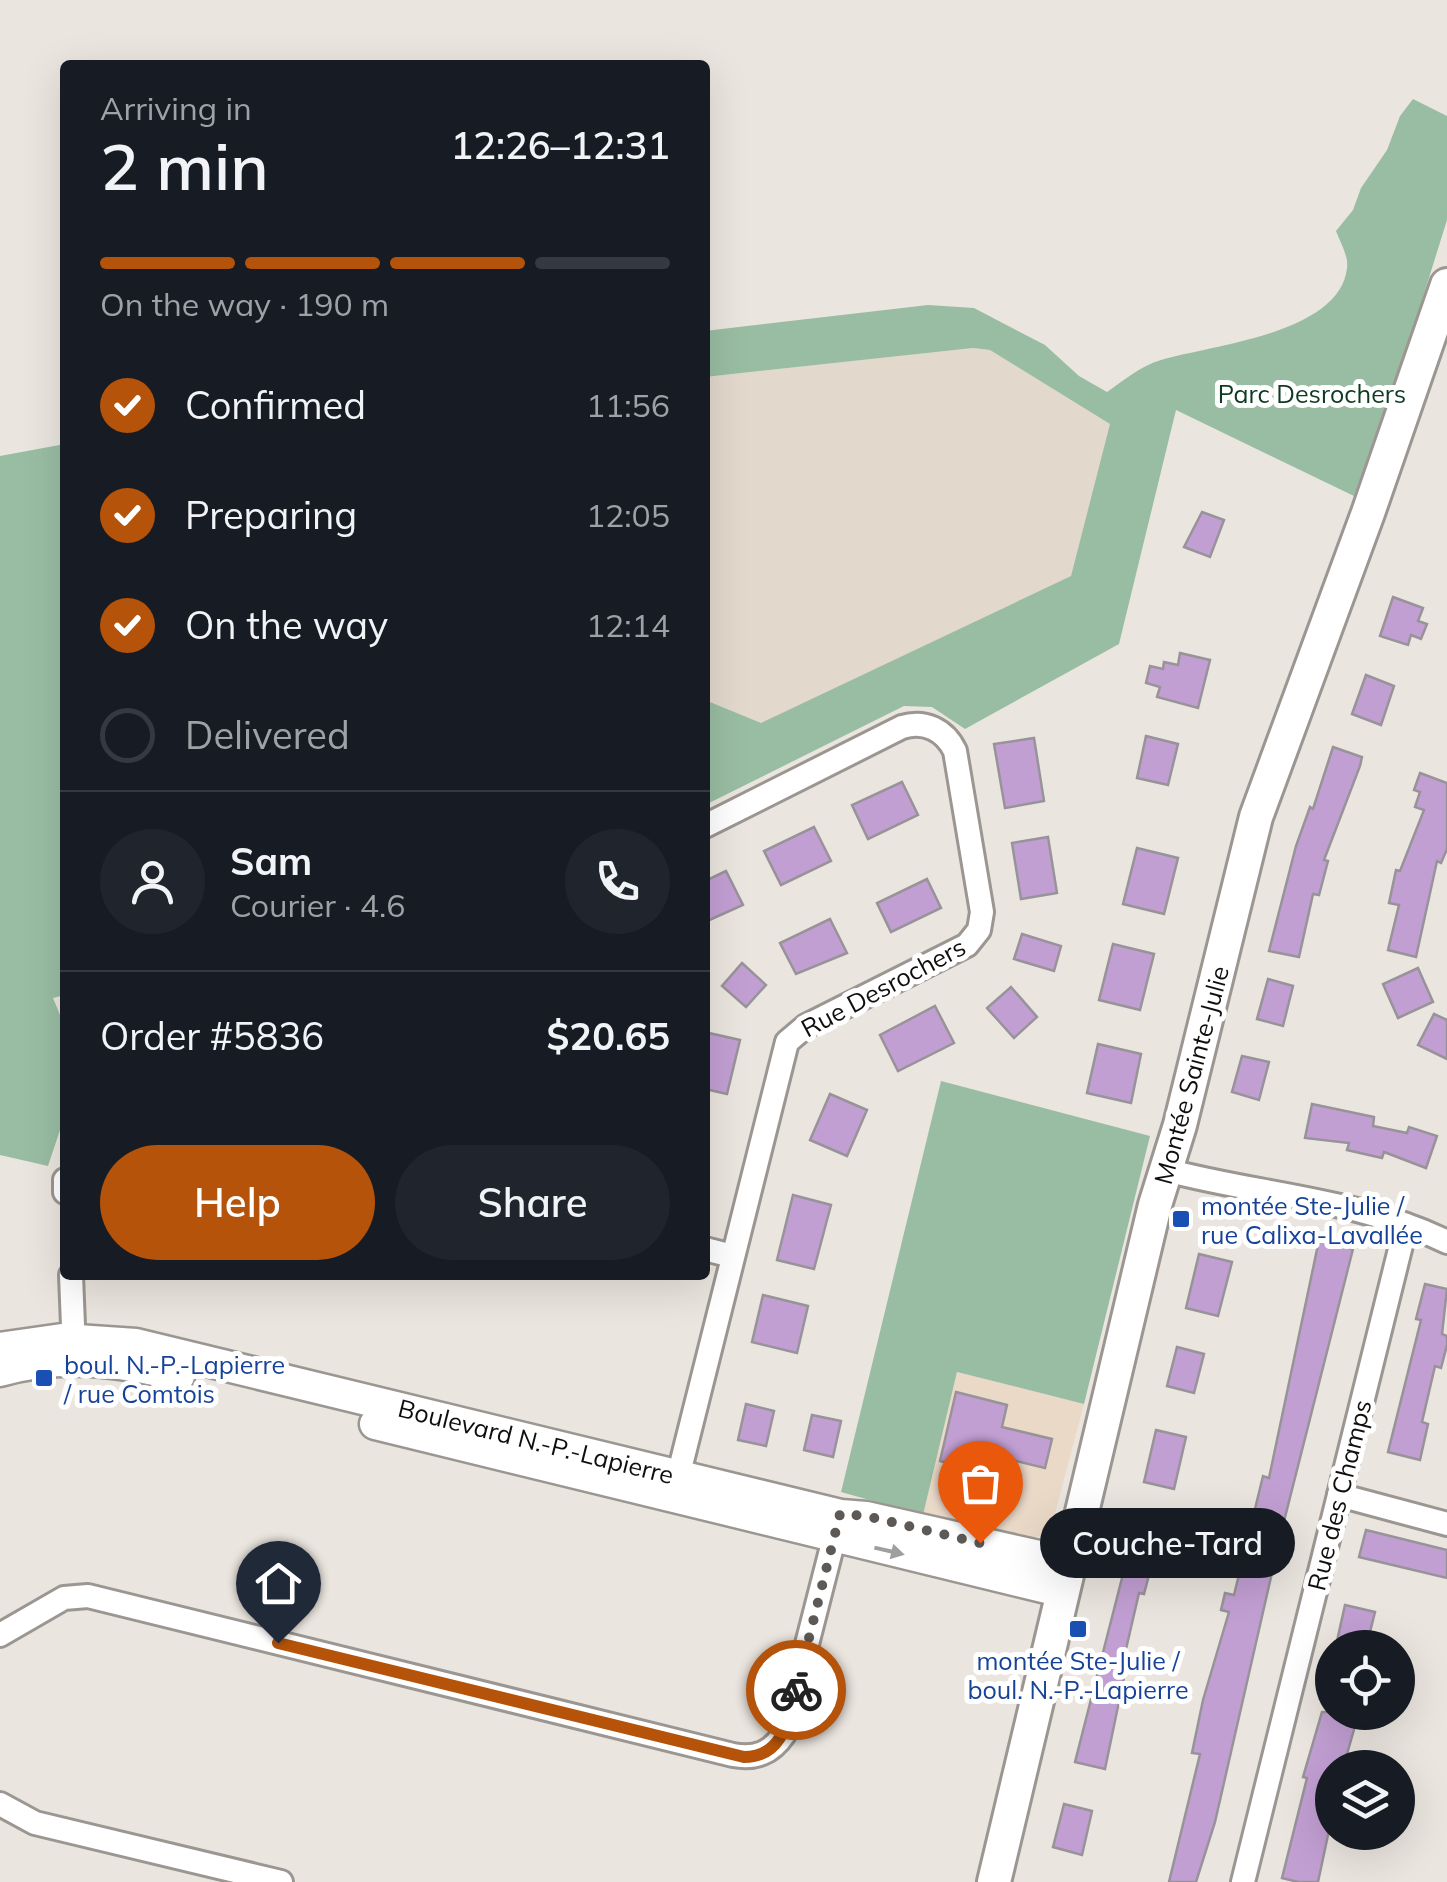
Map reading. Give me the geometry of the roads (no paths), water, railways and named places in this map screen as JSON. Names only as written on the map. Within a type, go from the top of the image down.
[{"type":"main road","name":"Montée Sainte-Julie","points":[[994,1882],[1248,841],[1447,286]]},
{"type":"street","name":"Rue Desrochers","points":[[676,1487],[787,1042],[806,1026],[967,945],[979,930],[982,912],[955,751],[946,736],[928,726],[902,727],[710,823]]},
{"type":"street","points":[[1166,1170],[1240,1190],[1292,1195],[1406,1224],[1447,1242]]},
{"type":"street","name":"Rue des Champs","points":[[1243,1882],[1406,1224]]},
{"type":"street","points":[[710,1250],[732,1256]]},
{"type":"street","points":[[71,1280],[74,1350]]},
{"type":"street","name":"Boulevard N.-P.-Lapierre","points":[[0,1348],[74,1350],[136,1344],[676,1487],[838,1525],[866,1516],[1066,1578]]},
{"type":"street","name":"Boulevard N.-P.-Lapierre","points":[[0,1371],[74,1350]]},
{"type":"street","points":[[1339,1495],[1447,1524]]},
{"type":"street","points":[[0,1636],[64,1598],[88,1596],[734,1756],[753,1757],[771,1748],[784,1734],[838,1525]]},
{"type":"street","points":[[0,1804],[35,1823],[281,1882]]},
{"type":"place","name":"montée Ste-Julie / rue Calixa-Lavallée","points":[[1181,1219]]},
{"type":"place","name":"boul. N.-P.-Lapierre / rue Comtois","points":[[44,1378]]},
{"type":"place","name":"Couche-Tard","points":[[980,1543]]},
{"type":"place","name":"montée Ste-Julie / boul. N.-P.-Lapierre","points":[[1078,1629]]},
{"type":"park label","name":"Parc Desrochers","points":[[1312,393]]}]
